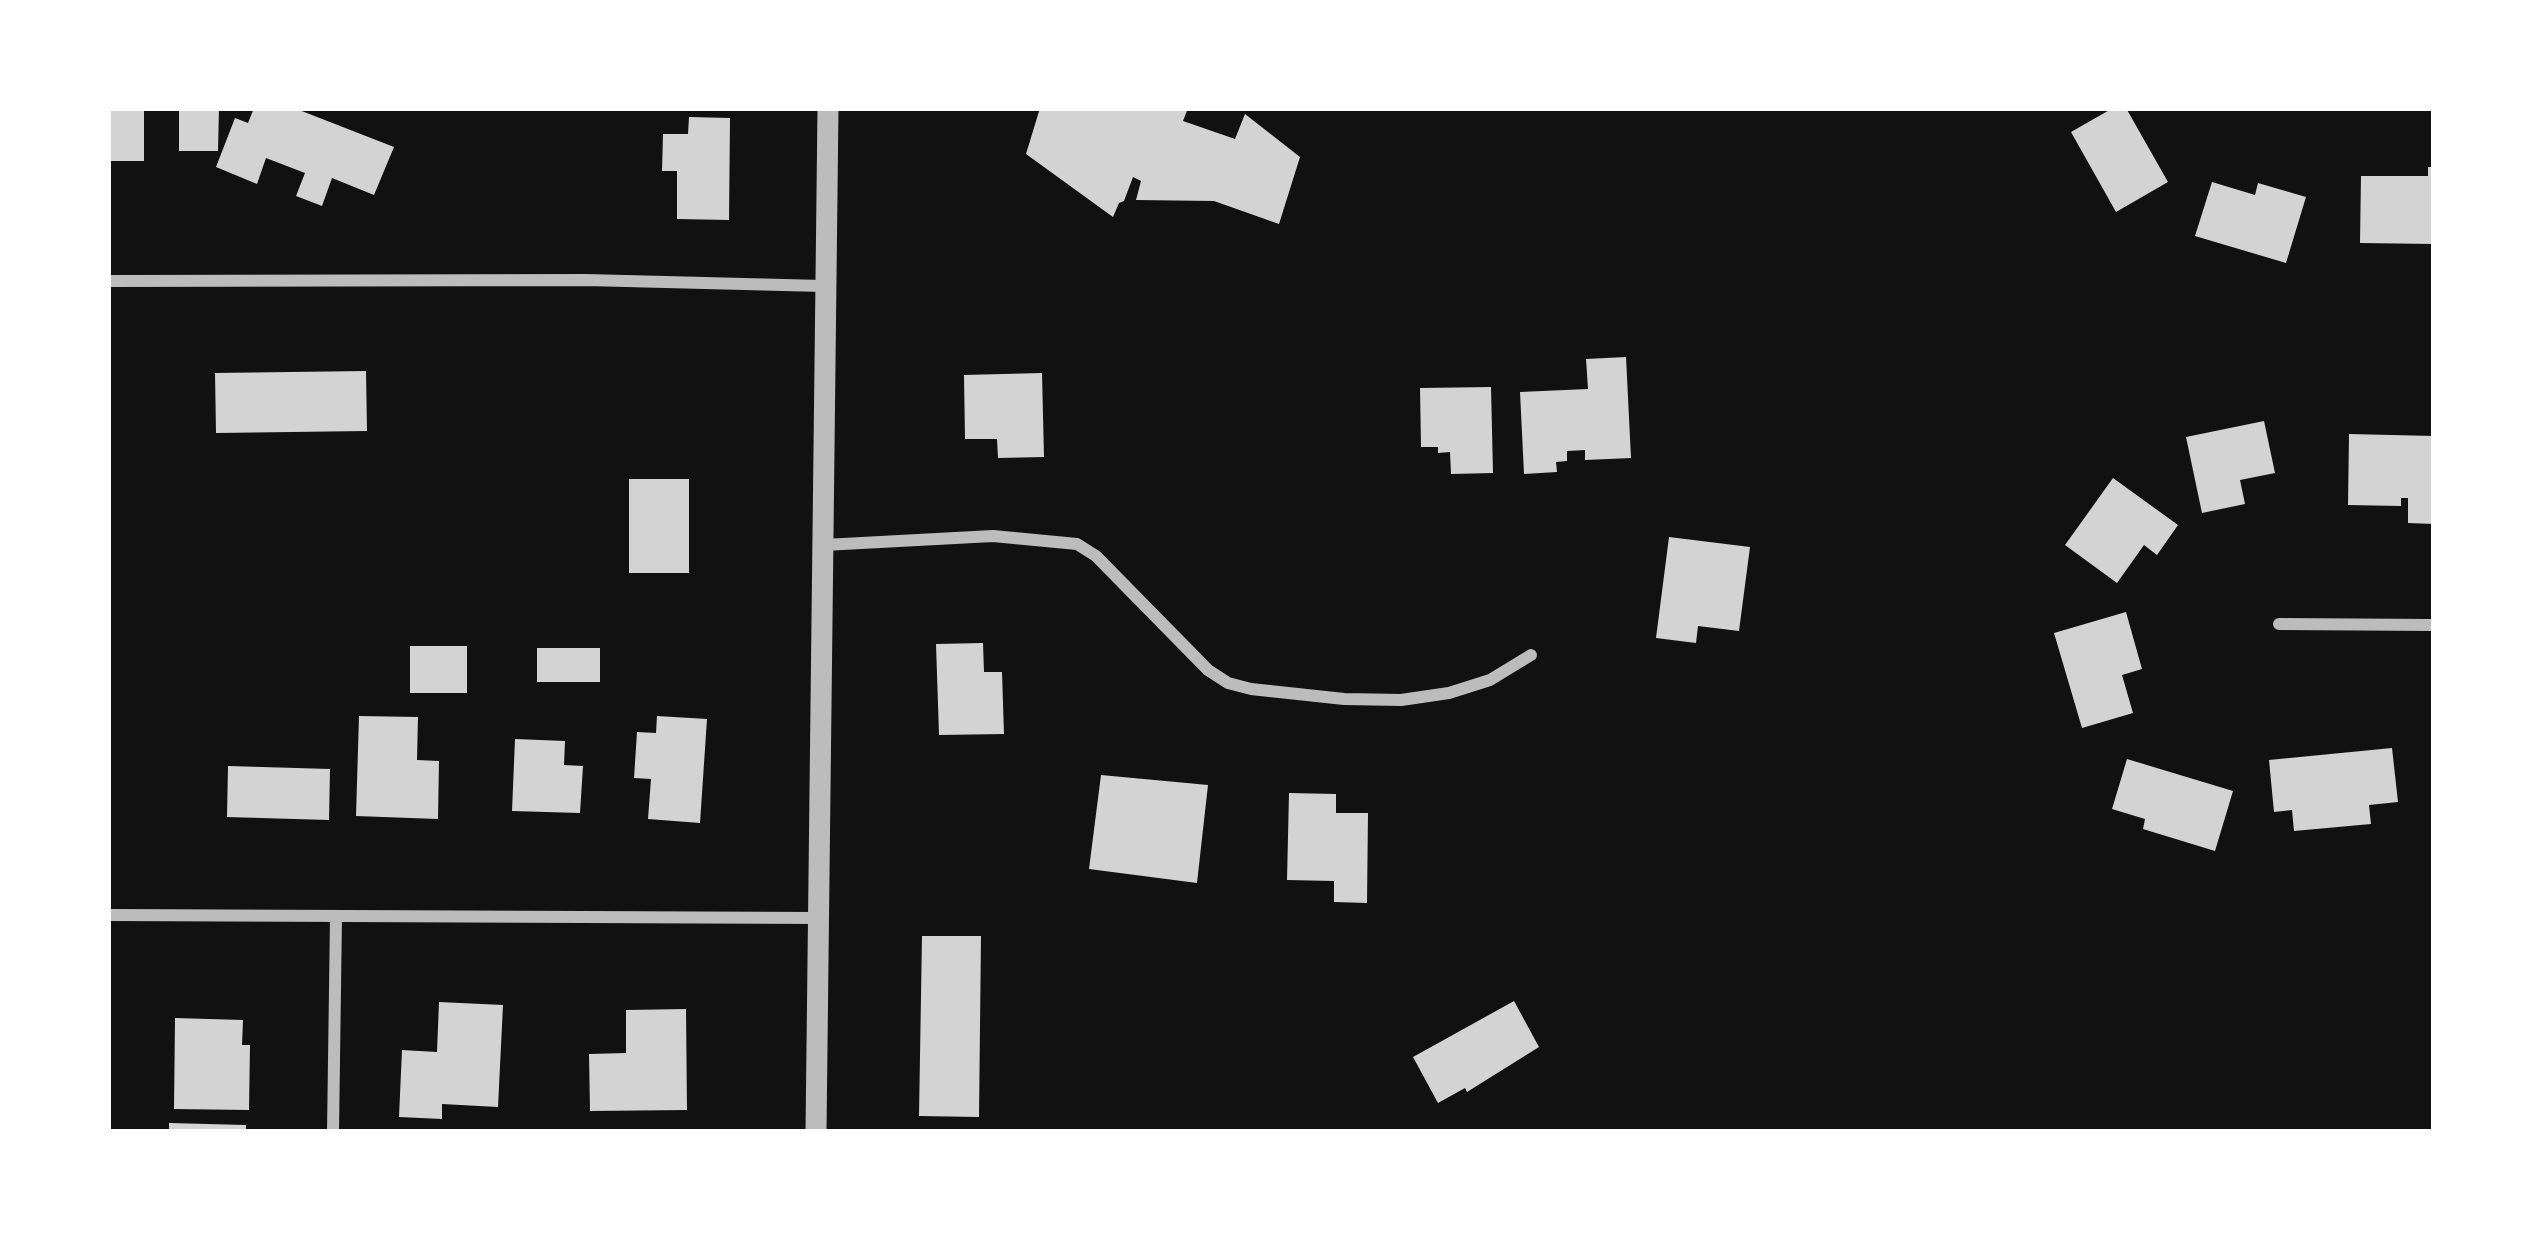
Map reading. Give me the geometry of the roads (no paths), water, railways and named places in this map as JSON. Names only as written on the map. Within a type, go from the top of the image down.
[{"type":"street","points":[[816,1132],[828,108]]},
{"type":"street","points":[[108,281],[586,280],[824,286]]},
{"type":"street","points":[[824,544],[993,536],[1077,544],[1096,556],[1208,670],[1228,683],[1252,689],[1401,700],[1449,693],[1490,680],[1531,655]]},
{"type":"street","points":[[2279,624],[2434,626]]},
{"type":"street","points":[[108,915],[819,918]]},
{"type":"street","points":[[333,1132],[336,917]]}]
